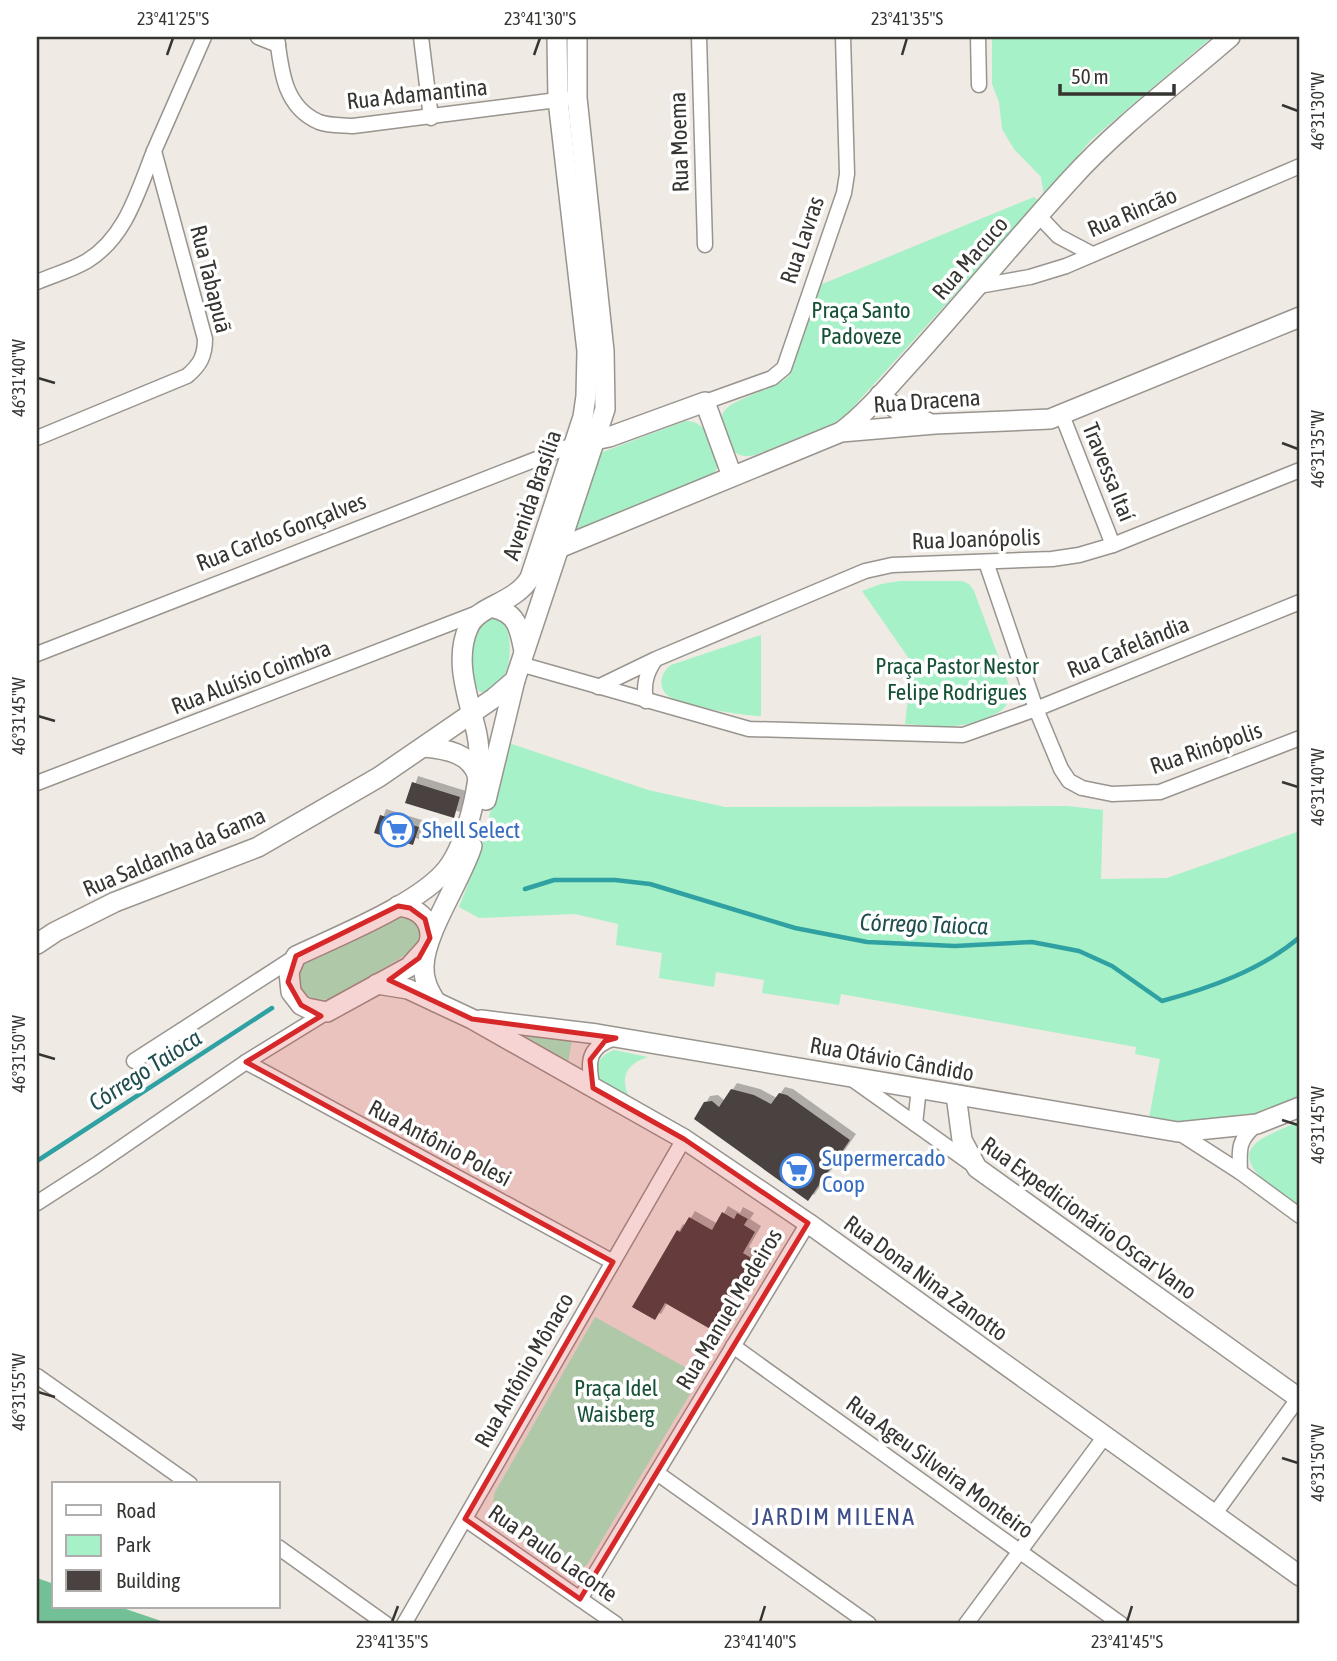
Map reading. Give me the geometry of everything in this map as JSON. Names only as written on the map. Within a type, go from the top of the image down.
[{"type":"main road","name":"Avenida Brasília","points":[[428,943],[471,850],[520,665],[605,409],[606,377],[558,37]]},
{"type":"main road","name":"Avenida Brasília","points":[[296,956],[398,906],[435,881],[452,862],[471,815],[478,776],[478,738],[463,669],[464,643],[468,628],[487,610],[514,595],[530,578],[585,410],[587,351],[568,99],[577,37]]},
{"type":"main road","name":"Rua Macuco","points":[[841,432],[880,395],[1099,150],[1230,37]]},
{"type":"main road","name":"Rua Dracena","points":[[559,548],[841,432],[935,424],[1044,420],[1300,317]]},
{"type":"main road","points":[[880,395],[899,411],[935,424]]},
{"type":"main road","name":"Rua Lavras","points":[[596,441],[705,402]]},
{"type":"main road","points":[[705,402],[732,476]]},
{"type":"main road","name":"Rua Carlos Gonçalves","points":[[576,444],[596,441]]},
{"type":"main road","points":[[487,610],[504,611],[516,621],[520,665]]},
{"type":"main road","name":"Rua Saldanha da Gama","points":[[38,942],[115,902],[258,847],[379,777],[424,747],[503,691],[520,665]]},
{"type":"main road","points":[[424,747],[446,750],[464,757],[472,764],[478,776]]},
{"type":"main road","points":[[398,906],[410,908],[425,919],[429,926],[425,979],[436,1002]]},
{"type":"main road","points":[[296,956],[289,972],[291,992],[300,1005],[315,1012],[327,1012],[414,964],[428,943]]},
{"type":"main road","name":"Rua Dona Nina Zanotto","points":[[377,984],[408,989],[472,1019],[684,1139],[808,1223],[1300,1576]]},
{"type":"main road","name":"Rua Otávio Cândido","points":[[472,1019],[616,1038],[1178,1132],[1256,1124],[1300,1107]]},
{"type":"main road","points":[[956,1095],[961,1140],[977,1168]]},
{"type":"main road","name":"Rua Expedicionário Oscar Vano","points":[[977,1168],[1300,1398]]},
{"type":"street","points":[[37,282],[87,261],[108,244],[126,221],[204,37]]},
{"type":"street","points":[[258,37],[277,41]]},
{"type":"street","points":[[421,37],[431,118]]},
{"type":"street","name":"Rua Moema","points":[[699,37],[705,245]]},
{"type":"street","name":"Rua Lavras","points":[[705,402],[772,378],[784,368],[844,193],[847,174],[843,37]]},
{"type":"street","points":[[978,37],[979,85]]},
{"type":"street","name":"Rua Adamantina","points":[[277,41],[283,80],[295,105],[320,122],[353,126],[568,99]]},
{"type":"street","name":"Rua Tabapuã","points":[[37,438],[187,376],[205,354],[205,339],[155,151]]},
{"type":"street","name":"Rua Rincão","points":[[979,286],[1030,277],[1066,265],[1300,166]]},
{"type":"street","name":"Rua Macuco","points":[[1039,216],[1058,236],[1093,254]]},
{"type":"street","name":"Travessa Itaí","points":[[1062,415],[1113,545]]},
{"type":"street","name":"Rua Carlos Gonçalves","points":[[37,654],[576,444]]},
{"type":"street","points":[[544,456],[566,471]]},
{"type":"street","name":"Rua Joanópolis","points":[[598,687],[656,659],[865,571],[892,565],[1052,559],[1113,545],[1300,470]]},
{"type":"street","name":"Rua Rinópolis","points":[[985,562],[1036,709],[1061,769],[1069,781],[1082,788],[1112,794],[1160,792],[1300,738]]},
{"type":"street","name":"Rua Cafelândia","points":[[520,665],[736,727],[760,731],[954,736],[972,733],[1036,709],[1300,602]]},
{"type":"street","name":"Rua Aluísio Coimbra","points":[[37,783],[487,610]]},
{"type":"street","points":[[646,701],[645,683],[656,659]]},
{"type":"street","points":[[134,1061],[296,956]]},
{"type":"street","points":[[37,1203],[246,1062],[327,1012]]},
{"type":"street","points":[[593,1088],[589,1072],[595,1049],[605,1041],[616,1038]]},
{"type":"street","name":"Rua Antônio Polesi","points":[[246,1062],[613,1262]]},
{"type":"street","name":"Rua Expedicionário Oscar Vano","points":[[848,1077],[977,1168]]},
{"type":"street","points":[[915,1124],[919,1088]]},
{"type":"street","points":[[1240,1172],[1240,1145],[1244,1135],[1256,1124]]},
{"type":"street","points":[[1178,1132],[1240,1172],[1300,1216]]},
{"type":"street","name":"Rua Antônio Mônaco","points":[[404,1624],[684,1139]]},
{"type":"street","name":"Rua Manuel Medeiros","points":[[580,1599],[808,1223]]},
{"type":"street","name":"Rua Ageu Silveira Monteiro","points":[[733,1346],[1121,1624]]},
{"type":"street","points":[[37,1376],[187,1482]]},
{"type":"street","points":[[1214,1515],[1300,1398]]},
{"type":"street","points":[[966,1624],[1105,1436]]},
{"type":"street","points":[[657,1473],[869,1624]]},
{"type":"street","name":"Rua Paulo Lacorte","points":[[465,1518],[616,1624]]},
{"type":"street","points":[[280,1548],[386,1624]]},
{"type":"highlighted area","points":[[398,906],[410,908],[425,919],[430,938],[419,958],[389,980],[472,1019],[616,1038],[605,1041],[590,1060],[593,1088],[684,1139],[808,1223],[580,1599],[465,1519],[613,1262],[246,1062],[321,1016],[301,1005],[288,982],[296,956]]},
{"type":"green space","points":[[992,37],[1212,37],[1091,140],[1044,196],[1041,177],[1014,149],[1002,129],[999,102],[992,84]]},
{"type":"green space","name":"Praça Santo Padoveze","points":[[1034,197],[1039,201],[846,415],[832,424],[758,454],[744,456],[733,450],[722,423],[723,413],[734,403],[774,386],[789,376],[820,285]]},
{"type":"green space","points":[[685,421],[699,425],[708,436],[719,465],[712,476],[574,531],[600,453]]},
{"type":"green space","name":"Praça Pastor Nestor Felipe Rodrigues","points":[[900,581],[962,581],[969,584],[1008,683],[1009,699],[1002,710],[966,724],[905,724],[912,663],[862,591]]},
{"type":"green space","points":[[492,617],[504,621],[510,653],[505,675],[499,684],[491,690],[480,692],[470,680],[472,629]]},
{"type":"green space","points":[[761,635],[761,716],[688,704],[670,697],[663,690],[662,677],[671,665]]},
{"type":"green space","points":[[509,743],[648,790],[725,807],[1067,806],[1103,810],[1101,879],[1167,878],[1300,831],[1300,1102],[1263,1115],[1185,1122],[1149,1118],[1160,1059],[1135,1054],[1136,1047],[841,994],[839,1005],[762,993],[764,980],[716,972],[714,987],[659,978],[662,953],[616,945],[618,924],[575,914],[479,918],[459,907],[477,862]]},
{"type":"green space","points":[[403,912],[422,928],[418,941],[407,954],[334,998],[325,1000],[310,997],[301,988],[301,965]]},
{"type":"green space","points":[[503,1029],[572,1041],[567,1068]]},
{"type":"green space","points":[[614,1050],[648,1057],[634,1064],[626,1073],[625,1085],[631,1100],[599,1081],[597,1066],[605,1055]]},
{"type":"green space","points":[[1300,1121],[1300,1206],[1261,1177],[1249,1158],[1251,1149],[1260,1140]]},
{"type":"green space","name":"Praça Idel Waisberg","points":[[595,1317],[701,1376],[588,1563],[580,1570],[573,1571],[562,1568],[500,1525],[494,1513],[493,1501],[495,1492]]},
{"type":"green space","points":[[37,1578],[52,1583],[52,1608],[123,1608],[170,1624],[37,1624]]},
{"type":"building","points":[[412,782],[460,797],[454,818],[405,803]]},
{"type":"building","name":"Shell Select","points":[[380,815],[419,827],[413,845],[374,833]]},
{"type":"building","name":"Supermercado Coop","points":[[731,1089],[754,1095],[771,1104],[779,1093],[787,1095],[850,1140],[808,1201],[694,1119],[704,1102],[712,1101],[719,1107]]},
{"type":"building","points":[[722,1212],[734,1219],[737,1213],[748,1219],[744,1225],[755,1232],[743,1253],[753,1259],[712,1330],[665,1303],[655,1320],[632,1307],[677,1230],[680,1232],[689,1217],[712,1230]]},
{"type":"waterway","name":"Córrego Taioca","points":[[525,889],[554,880],[615,880],[650,884],[795,928],[867,942],[955,946],[1032,942],[1079,951],[1112,966],[1162,1001],[1252,968],[1300,937]]},
{"type":"waterway","name":"Córrego Taioca","points":[[37,1161],[272,1008]]},
{"type":"place","name":"Shell Select","points":[[397,830]]},
{"type":"place","name":"Supermercado Coop","points":[[797,1171]]},
{"type":"district","name":"JARDIM MILENA","points":[[834,1516]]}]
